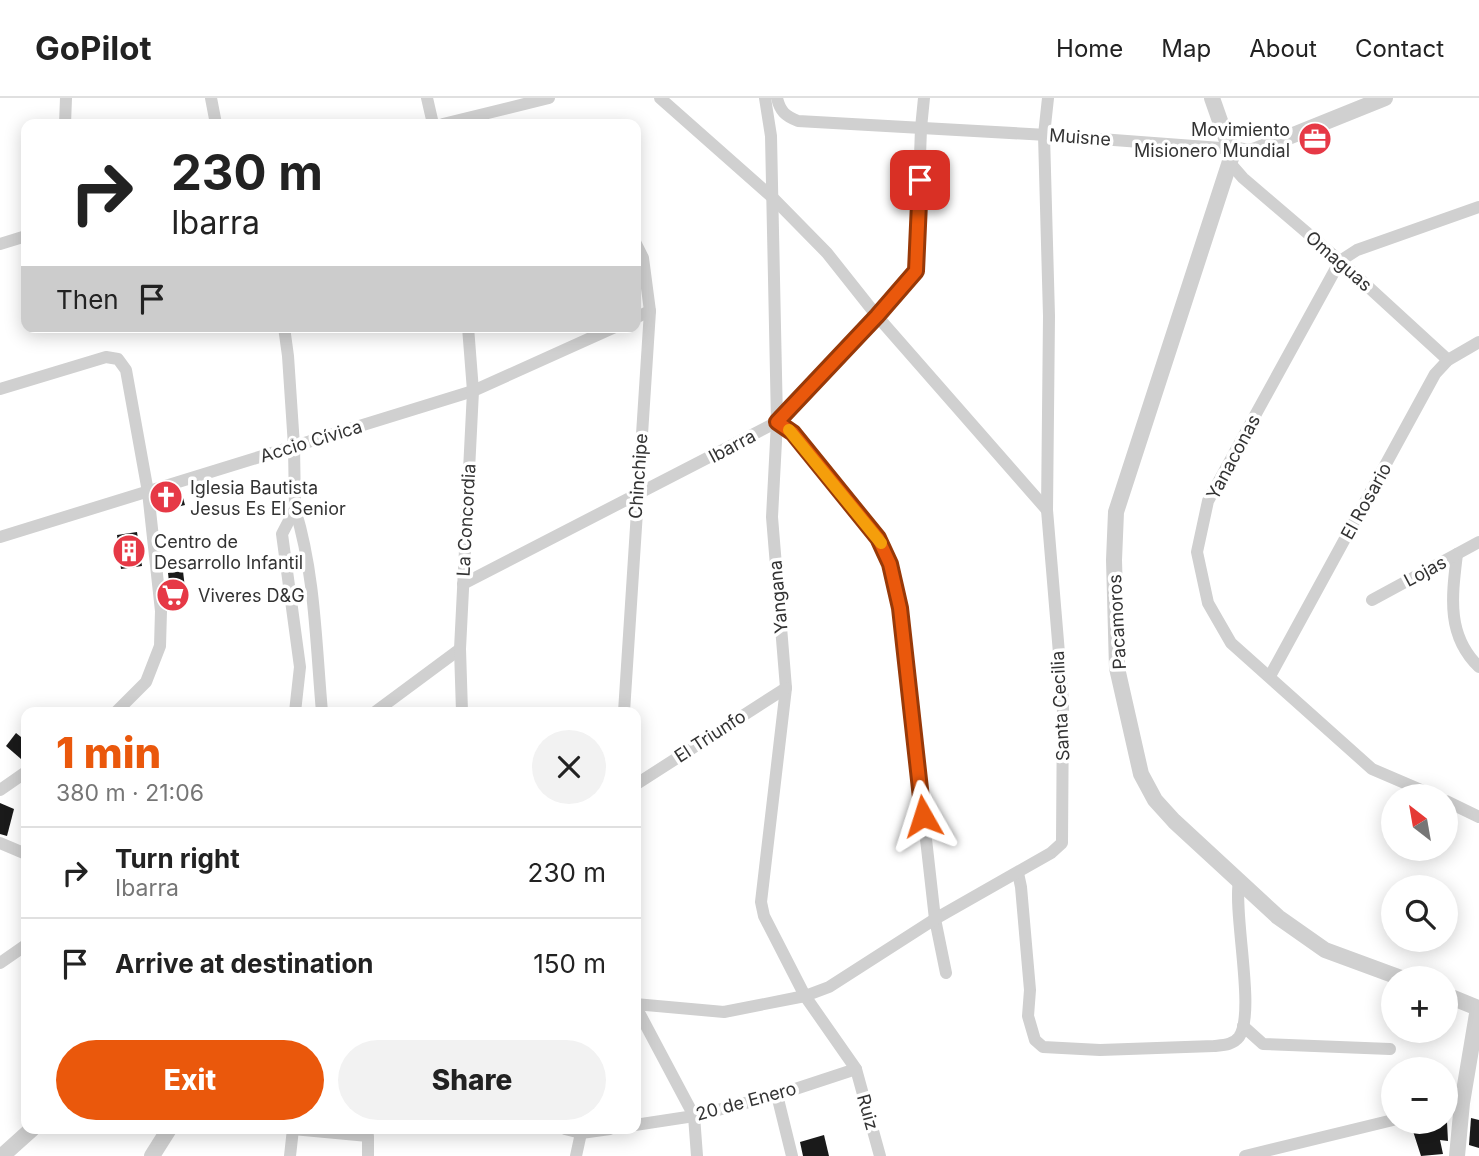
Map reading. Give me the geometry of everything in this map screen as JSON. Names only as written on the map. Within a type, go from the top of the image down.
[{"type":"street","points":[[65,119],[66,98]]},
{"type":"street","points":[[211,98],[215,119]]},
{"type":"street","points":[[427,98],[432,119]]},
{"type":"street","points":[[479,119],[507,102],[549,98]]},
{"type":"street","points":[[660,98],[772,197],[827,253],[877,316],[1047,510]]},
{"type":"street","name":"Yangana","points":[[765,98],[771,136],[777,422],[772,517],[786,688],[761,902],[764,916],[805,996],[856,1069]]},
{"type":"street","name":"Muisne","points":[[777,98],[779,108],[786,117],[798,121],[1044,135],[1231,155],[1256,150],[1385,98]]},
{"type":"street","name":"Ibarra","points":[[463,584],[777,422],[916,271],[924,98]]},
{"type":"street","name":"Santa Cecilia","points":[[641,1005],[724,1012],[805,996],[829,987],[935,919],[1051,853],[1062,843],[1063,701],[1047,510],[1049,316],[1044,135],[1048,98]]},
{"type":"street","name":"Omaguas","points":[[1212,98],[1231,155],[1243,178],[1340,261],[1448,360]]},
{"type":"street","name":"Pacamoros","points":[[1231,155],[1116,512],[1114,560],[1117,667],[1140,774],[1155,800],[1278,917],[1325,950],[1381,971]]},
{"type":"street","points":[[1340,261],[1357,250],[1479,207]]},
{"type":"street","points":[[0,244],[21,238]]},
{"type":"street","name":"Chinchipe","points":[[624,707],[650,311],[641,254]]},
{"type":"street","name":"Yanaconas","points":[[1340,261],[1208,501],[1197,552],[1208,603],[1231,643],[1372,769],[1407,784]]},
{"type":"street","points":[[641,315],[650,311]]},
{"type":"street","points":[[285,333],[294,446],[295,509],[302,533],[309,582],[322,707]]},
{"type":"street","name":"La Concordia","points":[[462,707],[460,649],[473,391],[468,333]]},
{"type":"street","name":"Accio Cívica","points":[[0,537],[473,391],[602,333]]},
{"type":"street","name":"El Rosario","points":[[1270,676],[1435,374],[1448,360],[1479,342]]},
{"type":"street","points":[[0,389],[106,358],[118,359],[126,370],[148,492],[160,611],[160,646],[146,682],[121,707]]},
{"type":"street","points":[[777,422],[793,433],[878,538],[890,564],[900,608],[935,919],[946,973]]},
{"type":"street","points":[[295,509],[282,534],[300,667],[296,707]]},
{"type":"street","name":"Lojas","points":[[1372,600],[1479,542]]},
{"type":"street","points":[[1457,554],[1452,595],[1457,638],[1466,654],[1479,667]]},
{"type":"street","points":[[382,707],[460,649]]},
{"type":"street","name":"El Triunfo","points":[[641,781],[786,688]]},
{"type":"street","points":[[0,790],[21,775]]},
{"type":"street","points":[[1458,807],[1479,817]]},
{"type":"street","points":[[0,843],[21,852]]},
{"type":"street","points":[[1018,873],[1030,990],[1028,1016],[1035,1040],[1043,1047],[1100,1050],[1214,1046],[1231,1043],[1239,1037],[1245,1013],[1237,893],[1239,881]]},
{"type":"street","points":[[0,963],[21,948]]},
{"type":"street","points":[[1458,1000],[1479,1008],[1462,1103],[1458,1156]]},
{"type":"street","points":[[641,1015],[694,1116],[697,1156]]},
{"type":"street","points":[[1243,1026],[1263,1044],[1390,1049]]},
{"type":"street","name":"20 de Enero","points":[[641,1124],[694,1116],[777,1095],[856,1069]]},
{"type":"street","name":"Ruiz","points":[[856,1069],[880,1156]]},
{"type":"street","points":[[777,1095],[792,1156]]},
{"type":"street","points":[[1458,1104],[1462,1103]]},
{"type":"street","points":[[1245,1156],[1381,1123]]},
{"type":"street","points":[[2,1156],[26,1134]]},
{"type":"street","points":[[152,1156],[166,1134]]},
{"type":"street","points":[[290,1156],[292,1134]]},
{"type":"street","points":[[367,1134],[368,1156]]},
{"type":"street","points":[[576,1156],[582,1134]]},
{"type":"building","points":[[181,491],[185,505],[165,510],[162,499],[166,495]]},
{"type":"building","name":"Centro de Desarrollo Infantil","points":[[137,532],[142,566],[121,569],[117,535]]},
{"type":"building","points":[[183,571],[186,597],[171,599],[168,573]]},
{"type":"building","points":[[16,733],[21,737],[21,759],[6,746]]},
{"type":"building","points":[[0,803],[14,809],[7,836],[0,834]]},
{"type":"building","points":[[1471,1118],[1479,1120],[1479,1148],[1469,1145]]},
{"type":"building","points":[[1414,1134],[1448,1134],[1448,1141],[1440,1140],[1443,1154],[1421,1156]]},
{"type":"building","points":[[824,1135],[829,1156],[803,1156],[800,1142]]},
{"type":"slow traffic","points":[[789,430],[881,543]]},
{"type":"place","name":"Movimiento Misionero Mundial","points":[[1315,139]]},
{"type":"place","name":"Iglesia Bautista Jesus Es El Senior","points":[[166,497]]},
{"type":"place","name":"Centro de Desarrollo Infantil","points":[[129,551]]},
{"type":"place","name":"Viveres D&G","points":[[173,595]]},
{"type":"route","points":[[920,180],[916,271],[777,422],[793,433],[878,538],[890,564],[900,608],[923,816]]}]
